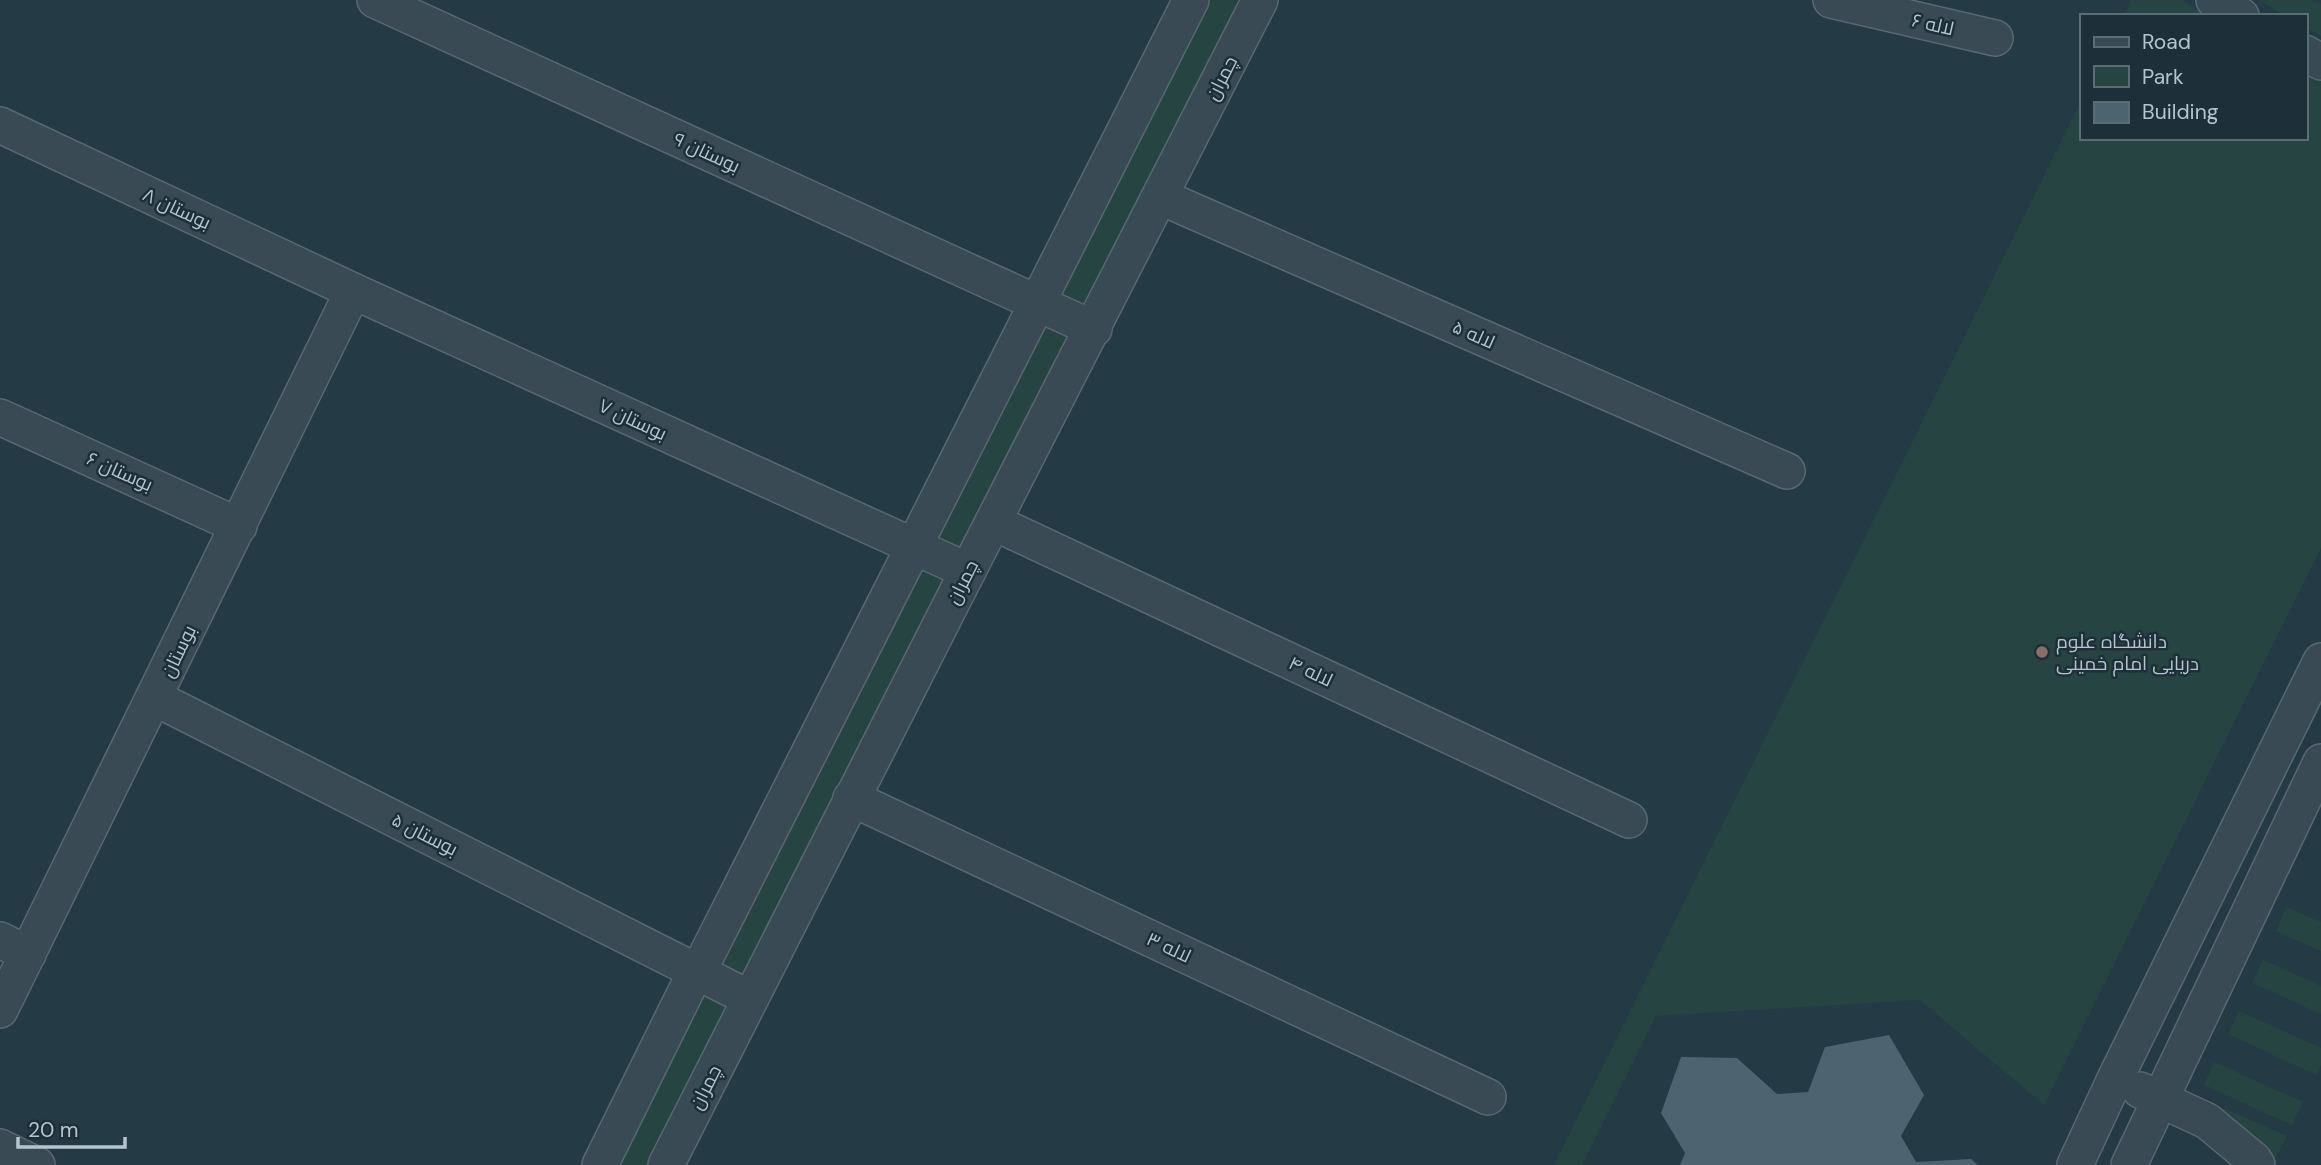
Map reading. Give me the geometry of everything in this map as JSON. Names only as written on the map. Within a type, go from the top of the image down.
[{"type":"street","name":"بوستان ۹","points":[[375,0],[1094,329]]},
{"type":"street","points":[[600,1165],[696,971],[699,970],[1191,0]]},
{"type":"street","name":"چمران","points":[[666,1165],[851,798],[1261,0]]},
{"type":"street","name":"لاله ۶","points":[[1831,0],[1995,38]]},
{"type":"street","points":[[2214,0],[2238,14]]},
{"type":"street","name":"بوستان ۸","points":[[0,125],[353,291]]},
{"type":"street","name":"لاله ۵","points":[[1161,197],[1787,471]]},
{"type":"street","name":"بوستان","points":[[0,1010],[14,947],[155,698],[353,291]]},
{"type":"street","name":"بوستان ۷","points":[[353,291],[968,571]]},
{"type":"street","name":"بوستان ۶","points":[[0,417],[240,526]]},
{"type":"street","name":"لاله ۴","points":[[993,522],[1629,820]]},
{"type":"street","points":[[2075,1165],[2115,1079],[2318,674]]},
{"type":"street","name":"بوستان ۵","points":[[155,698],[750,998]]},
{"type":"street","points":[[2129,1165],[2321,762]]},
{"type":"street","name":"لاله ۳","points":[[851,798],[1488,1097]]},
{"type":"street","points":[[2115,1079],[2207,1121],[2257,1165]]},
{"type":"street","points":[[0,1147],[37,1165]]},
{"type":"green space","points":[[1196,0],[1255,0],[1092,323],[1044,301]]},
{"type":"green space","points":[[2131,0],[2182,0],[2205,14],[2125,14]]},
{"type":"green space","points":[[2258,0],[2312,0],[2321,4],[2321,36],[2307,28],[2307,14],[2282,14]]},
{"type":"green space","name":"دانشگاه علوم دریایی امام خمینی","points":[[2307,73],[2321,82],[2321,548],[2044,1105],[1920,1000],[1656,1016],[1582,1165],[1554,1165],[2080,103],[2080,140],[2307,140]]},
{"type":"green space","points":[[1040,308],[1088,330],[967,567],[918,545]]},
{"type":"green space","points":[[914,549],[963,572],[749,994],[699,970]]},
{"type":"green space","points":[[2286,907],[2321,922],[2321,951],[2276,931]]},
{"type":"green space","points":[[2263,960],[2321,986],[2321,1014],[2252,983]]},
{"type":"green space","points":[[697,977],[745,1000],[665,1165],[605,1165]]},
{"type":"green space","points":[[2239,1011],[2321,1048],[2321,1065],[2316,1075],[2228,1034]]},
{"type":"green space","points":[[2214,1062],[2303,1102],[2292,1125],[2204,1085]]},
{"type":"green space","points":[[2200,1098],[2287,1136],[2274,1161]]},
{"type":"building","points":[[1889,1035],[1924,1095],[1901,1136],[1916,1162],[1971,1159],[1978,1165],[1680,1165],[1685,1153],[1661,1113],[1681,1057],[1737,1058],[1777,1094],[1808,1092],[1825,1047]]},
{"type":"place","name":"دانشگاه علوم دریایی امام خمینی","points":[[2042,652]]}]
